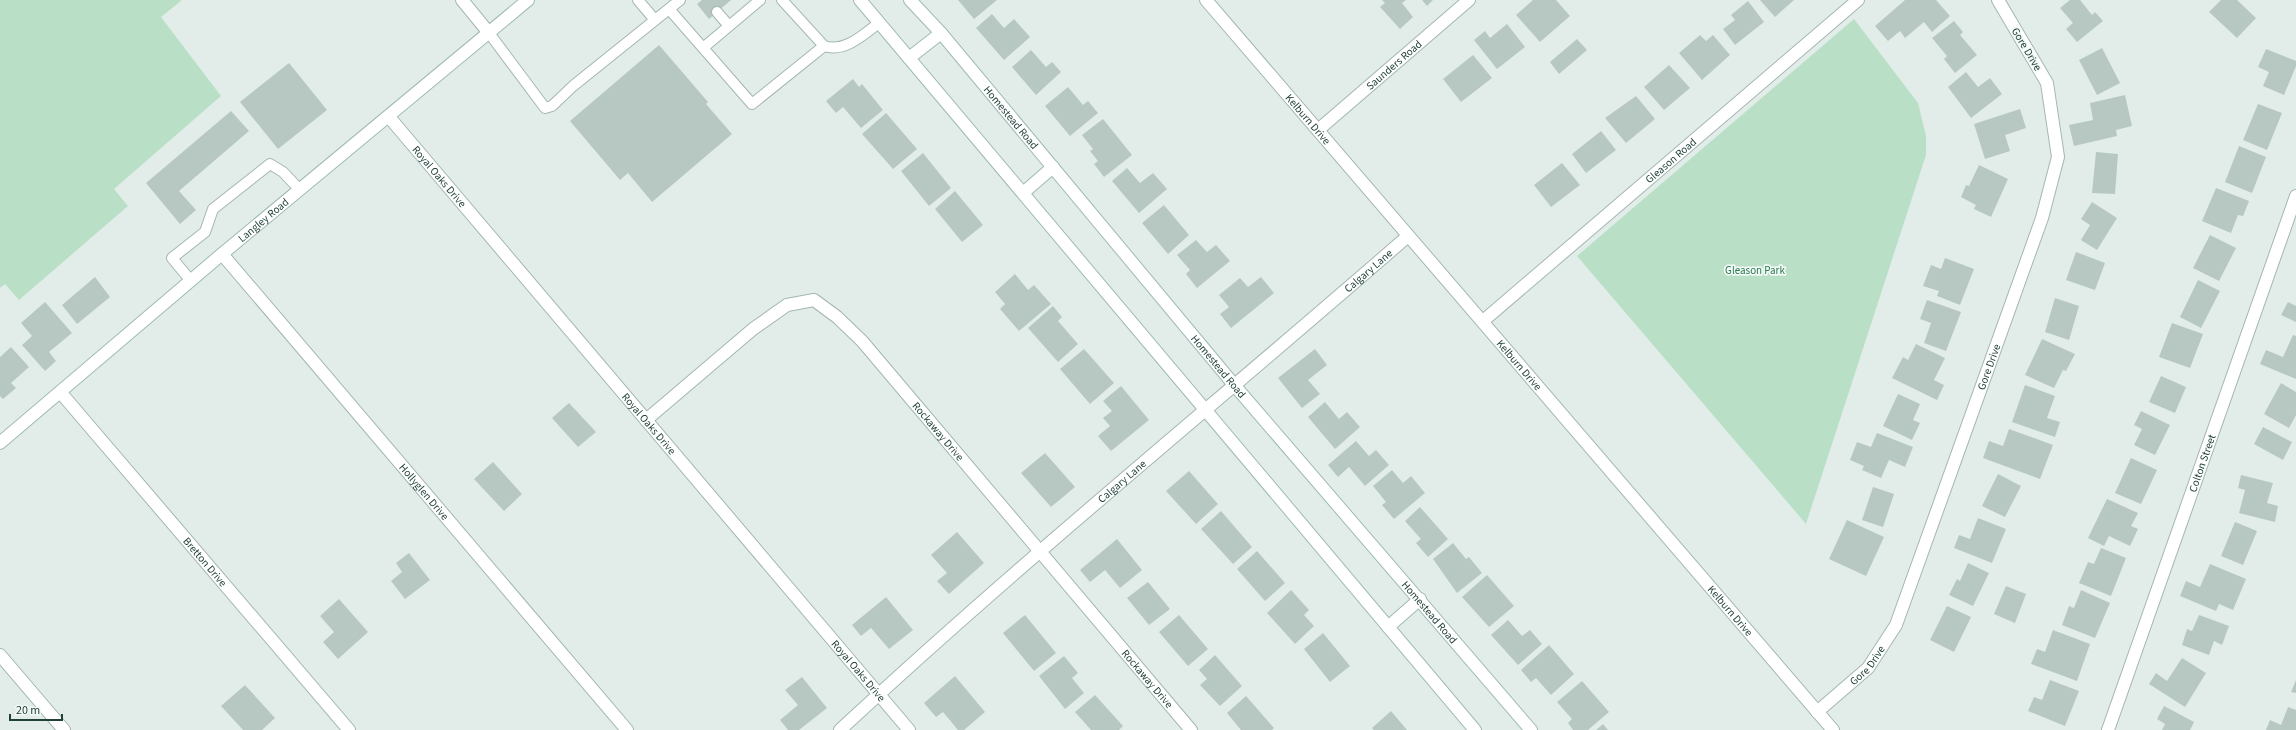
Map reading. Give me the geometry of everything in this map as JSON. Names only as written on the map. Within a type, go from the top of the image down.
[{"type":"street","points":[[462,0],[489,33]]},
{"type":"street","name":"Langley Road","points":[[0,444],[222,254],[389,117],[528,0]]},
{"type":"street","points":[[860,0],[1207,410],[1475,730]]},
{"type":"street","name":"Homestead Road","points":[[910,0],[941,33],[1235,386],[1420,599],[1531,730]]},
{"type":"street","name":"Kelburn Drive","points":[[1206,0],[1833,730]]},
{"type":"street","name":"Saunders Road","points":[[1318,130],[1469,0]]},
{"type":"street","name":"Gleason Road","points":[[1483,321],[1858,0]]},
{"type":"street","name":"Gore Drive","points":[[1817,712],[1868,668],[1896,625],[2042,218],[2058,157],[2048,83],[1998,0]]},
{"type":"street","points":[[909,58],[941,33]]},
{"type":"street","name":"Royal Oaks Drive","points":[[389,117],[909,730]]},
{"type":"street","points":[[1023,193],[1053,167]]},
{"type":"street","name":"Colton Street","points":[[2108,730],[2296,196]]},
{"type":"street","name":"Calgary Lane","points":[[840,730],[878,694],[1040,550],[1207,410],[1408,236]]},
{"type":"street","name":"Hollyglen Drive","points":[[222,254],[627,730]]},
{"type":"street","name":"Rockaway Drive","points":[[646,420],[753,329],[787,305],[814,300],[837,317],[862,341],[1191,730]]},
{"type":"street","name":"Bretton Drive","points":[[61,393],[349,730]]},
{"type":"street","points":[[1388,627],[1420,599]]},
{"type":"street","points":[[0,655],[64,730]]},
{"type":"lane","points":[[638,0],[655,20]]},
{"type":"lane","points":[[489,33],[545,108],[552,106],[573,86],[680,0]]},
{"type":"lane","points":[[782,0],[824,46],[831,48],[850,43],[879,23]]},
{"type":"lane","points":[[703,48],[755,2]]},
{"type":"lane","points":[[669,9],[752,104],[824,46]]},
{"type":"lane","points":[[717,12],[729,26]]},
{"type":"lane","points":[[191,281],[172,258],[205,232],[213,209],[270,164],[283,172],[300,190]]},
{"type":"green space","points":[[0,0],[182,0],[161,17],[221,96],[114,189],[128,206],[19,300],[5,284],[0,288]]},
{"type":"green space","name":"Gleason Park","points":[[1854,19],[1918,103],[1926,136],[1926,155],[1806,524],[1577,256]]},
{"type":"building","points":[[702,0],[731,0],[709,19],[697,4]]},
{"type":"building","points":[[958,0],[997,0],[974,19]]},
{"type":"building","points":[[1382,0],[1406,0],[1402,3],[1413,17],[1400,29],[1380,7],[1385,3]]},
{"type":"building","points":[[1422,0],[1433,0],[1427,6]]},
{"type":"building","points":[[1533,0],[1556,0],[1570,16],[1540,42],[1516,15]]},
{"type":"building","points":[[1760,0],[1794,0],[1775,17]]},
{"type":"building","points":[[1905,0],[1936,0],[1950,16],[1932,32],[1924,22],[1905,38],[1900,31],[1888,41],[1875,26]]},
{"type":"building","points":[[2070,0],[2080,0],[2092,15],[2095,12],[2103,21],[2077,42],[2066,29],[2073,23],[2060,8]]},
{"type":"building","points":[[2221,0],[2237,0],[2256,18],[2237,38],[2209,12]]},
{"type":"building","points":[[1748,1],[1764,22],[1735,45],[1723,29],[1735,20],[1731,15]]},
{"type":"building","points":[[992,14],[1004,28],[1014,19],[1030,37],[1004,60],[976,28]]},
{"type":"building","points":[[1954,21],[1963,32],[1960,35],[1977,55],[1955,73],[1944,59],[1947,56],[1932,38]]},
{"type":"building","points":[[1507,24],[1525,47],[1497,69],[1474,40],[1485,31],[1490,38]]},
{"type":"building","points":[[1700,35],[1706,41],[1713,35],[1730,55],[1702,80],[1679,53]]},
{"type":"building","points":[[1577,39],[1587,50],[1559,74],[1550,62]]},
{"type":"building","points":[[659,45],[708,102],[706,104],[732,134],[652,202],[628,173],[620,180],[570,121]]},
{"type":"building","points":[[2102,48],[2120,83],[2097,95],[2079,60]]},
{"type":"building","points":[[2266,49],[2296,61],[2296,66],[2284,95],[2263,86],[2269,72],[2258,67]]},
{"type":"building","points":[[1031,50],[1046,67],[1052,62],[1061,72],[1036,95],[1012,67]]},
{"type":"building","points":[[1473,55],[1492,78],[1461,102],[1443,79]]},
{"type":"building","points":[[289,63],[327,110],[278,149],[240,102]]},
{"type":"building","points":[[1669,65],[1690,88],[1664,110],[1644,87]]},
{"type":"building","points":[[1966,72],[1978,87],[1990,78],[2002,94],[1971,118],[1948,87]]},
{"type":"building","points":[[853,79],[859,87],[862,84],[883,110],[861,128],[843,107],[836,113],[826,101]]},
{"type":"building","points":[[1068,87],[1083,105],[1088,101],[1098,113],[1070,136],[1045,106]]},
{"type":"building","points":[[2125,95],[2132,126],[2116,130],[2117,136],[2074,146],[2069,125],[2093,120],[2090,103]]},
{"type":"building","points":[[1636,96],[1655,119],[1626,143],[1605,118]]},
{"type":"building","points":[[2258,104],[2282,113],[2267,150],[2243,140]]},
{"type":"building","points":[[2020,109],[2026,128],[2005,135],[2010,151],[1985,159],[1974,124]]},
{"type":"building","points":[[231,111],[249,131],[179,191],[196,210],[180,224],[146,183]]},
{"type":"building","points":[[886,113],[917,149],[893,169],[862,134]]},
{"type":"building","points":[[1103,119],[1132,155],[1104,177],[1094,164],[1098,161],[1090,151],[1093,149],[1082,135]]},
{"type":"building","points":[[1601,131],[1616,150],[1586,173],[1572,154]]},
{"type":"building","points":[[2239,146],[2266,157],[2252,193],[2225,182]]},
{"type":"building","points":[[2096,152],[2118,154],[2115,194],[2092,193]]},
{"type":"building","points":[[923,153],[951,188],[929,206],[901,171]]},
{"type":"building","points":[[1562,163],[1580,185],[1551,207],[1534,185]]},
{"type":"building","points":[[1979,165],[2008,179],[1991,217],[1974,209],[1976,205],[1961,197],[1966,185],[1969,186]]},
{"type":"building","points":[[1127,168],[1140,183],[1153,173],[1167,189],[1139,213],[1112,181]]},
{"type":"building","points":[[2216,188],[2249,201],[2243,216],[2238,215],[2231,233],[2202,221]]},
{"type":"building","points":[[955,191],[983,225],[962,242],[935,209]]},
{"type":"building","points":[[2092,202],[2117,218],[2097,250],[2081,240],[2090,225],[2081,219]]},
{"type":"building","points":[[1164,205],[1189,235],[1168,254],[1142,223]]},
{"type":"building","points":[[2210,235],[2236,248],[2219,281],[2193,268]]},
{"type":"building","points":[[1196,240],[1207,252],[1216,245],[1230,261],[1197,288],[1186,274],[1190,270],[1177,255]]},
{"type":"building","points":[[2076,252],[2105,263],[2095,290],[2066,280]]},
{"type":"building","points":[[1945,258],[1974,269],[1960,305],[1937,296],[1939,291],[1923,286],[1931,265],[1941,269]]},
{"type":"building","points":[[1015,274],[1028,290],[1034,285],[1051,304],[1019,331],[1000,309],[1005,304],[995,292]]},
{"type":"building","points":[[95,277],[110,297],[77,324],[62,305]]},
{"type":"building","points":[[1261,277],[1274,293],[1231,328],[1220,314],[1229,307],[1219,295],[1240,278],[1248,287]]},
{"type":"building","points":[[2198,280],[2220,291],[2201,328],[2180,317]]},
{"type":"building","points":[[2055,298],[2079,306],[2069,340],[2045,332]]},
{"type":"building","points":[[1927,300],[1961,312],[1946,351],[1924,343],[1931,323],[1920,319]]},
{"type":"building","points":[[45,302],[72,333],[49,352],[56,361],[45,371],[22,345],[32,336],[21,323]]},
{"type":"building","points":[[2288,302],[2296,306],[2296,322],[2281,315]]},
{"type":"building","points":[[1053,306],[1062,317],[1058,321],[1078,344],[1058,362],[1028,328]]},
{"type":"building","points":[[2172,323],[2203,334],[2190,368],[2159,357]]},
{"type":"building","points":[[2293,335],[2296,336],[2296,379],[2260,364],[2266,350],[2283,357]]},
{"type":"building","points":[[2042,339],[2075,354],[2066,371],[2063,370],[2054,388],[2025,375]]},
{"type":"building","points":[[1916,344],[1945,358],[1934,380],[1944,385],[1937,400],[1892,378],[1903,357],[1908,360]]},
{"type":"building","points":[[11,347],[29,367],[11,383],[16,388],[3,399],[0,396],[0,357]]},
{"type":"building","points":[[1084,349],[1114,383],[1090,404],[1060,369]]},
{"type":"building","points":[[1315,349],[1327,365],[1308,380],[1320,394],[1302,408],[1278,378]]},
{"type":"building","points":[[2161,376],[2186,387],[2175,413],[2149,402]]},
{"type":"building","points":[[2281,383],[2296,392],[2296,415],[2289,428],[2264,414]]},
{"type":"building","points":[[2025,385],[2055,396],[2047,418],[2060,422],[2055,437],[2012,422]]},
{"type":"building","points":[[1121,386],[1149,420],[1111,451],[1098,436],[1110,426],[1103,418],[1112,411],[1103,401]]},
{"type":"building","points":[[1898,394],[1920,404],[1913,420],[1920,423],[1912,440],[1883,426]]},
{"type":"building","points":[[1325,402],[1339,419],[1347,412],[1360,427],[1335,449],[1308,417]]},
{"type":"building","points":[[569,403],[596,432],[578,447],[552,418]]},
{"type":"building","points":[[2141,411],[2170,425],[2155,455],[2134,445],[2142,429],[2134,425]]},
{"type":"building","points":[[2263,427],[2292,442],[2283,460],[2254,444]]},
{"type":"building","points":[[2009,429],[2053,445],[2040,479],[1983,458],[1989,441],[2003,446]]},
{"type":"building","points":[[1877,433],[1913,447],[1905,467],[1889,460],[1881,478],[1862,470],[1864,466],[1850,460],[1857,442],[1871,447]]},
{"type":"building","points":[[1356,441],[1369,456],[1376,450],[1389,465],[1365,486],[1349,467],[1338,477],[1328,465]]},
{"type":"building","points":[[1045,453],[1075,487],[1051,507],[1021,473]]},
{"type":"building","points":[[2131,458],[2157,470],[2141,504],[2115,493]]},
{"type":"building","points":[[493,462],[522,494],[504,511],[474,479]]},
{"type":"building","points":[[1392,470],[1403,483],[1411,476],[1425,493],[1394,519],[1382,505],[1386,502],[1373,486]]},
{"type":"building","points":[[1189,471],[1218,504],[1196,524],[1166,491]]},
{"type":"building","points":[[1998,474],[2021,486],[2005,517],[1982,506]]},
{"type":"building","points":[[2241,475],[2273,483],[2267,503],[2278,506],[2275,522],[2239,513],[2245,490],[2238,488]]},
{"type":"building","points":[[1873,487],[1894,494],[1883,527],[1862,520]]},
{"type":"building","points":[[2107,499],[2138,513],[2131,526],[2138,529],[2130,546],[2109,536],[2104,546],[2088,538]]},
{"type":"building","points":[[1420,507],[1448,539],[1428,557],[1416,543],[1421,539],[1405,521]]},
{"type":"building","points":[[1221,511],[1252,547],[1233,564],[1201,529]]},
{"type":"building","points":[[1978,518],[2006,529],[1992,563],[1954,548],[1959,535],[1970,539]]},
{"type":"building","points":[[1847,520],[1884,537],[1866,576],[1829,559]]},
{"type":"building","points":[[2235,522],[2257,531],[2243,565],[2221,556]]},
{"type":"building","points":[[957,532],[984,563],[949,594],[937,581],[947,573],[931,555]]},
{"type":"building","points":[[1117,539],[1142,570],[1120,588],[1105,570],[1090,582],[1080,570]]},
{"type":"building","points":[[1453,543],[1466,559],[1469,557],[1482,573],[1457,593],[1433,559]]},
{"type":"building","points":[[2101,548],[2126,558],[2111,596],[2079,583],[2088,562],[2094,564]]},
{"type":"building","points":[[1257,551],[1285,583],[1265,601],[1237,569]]},
{"type":"building","points":[[409,553],[430,580],[405,599],[391,581],[402,572],[396,563]]},
{"type":"building","points":[[1968,563],[1989,573],[1973,606],[1949,595],[1957,579],[1960,581]]},
{"type":"building","points":[[2210,564],[2246,579],[2233,610],[2219,604],[2216,611],[2180,596],[2186,581],[2200,587]]},
{"type":"building","points":[[1487,575],[1514,606],[1489,627],[1462,597]]},
{"type":"building","points":[[1148,582],[1170,609],[1149,625],[1127,598]]},
{"type":"building","points":[[2006,586],[2026,594],[2015,623],[1994,614]]},
{"type":"building","points":[[1291,590],[1309,610],[1304,615],[1314,626],[1295,644],[1267,613]]},
{"type":"building","points":[[2081,590],[2110,603],[2095,638],[2062,625],[2069,606],[2074,608]]},
{"type":"building","points":[[886,597],[913,630],[889,649],[871,628],[861,636],[852,625]]},
{"type":"building","points":[[339,599],[368,632],[338,659],[323,642],[334,632],[320,616]]},
{"type":"building","points":[[1947,606],[1971,617],[1954,652],[1930,640]]},
{"type":"building","points":[[1025,615],[1056,653],[1034,671],[1003,633]]},
{"type":"building","points":[[1179,615],[1208,649],[1188,666],[1159,632]]},
{"type":"building","points":[[2199,615],[2229,626],[2222,645],[2214,641],[2209,655],[2182,645],[2187,629],[2192,631]]},
{"type":"building","points":[[1508,620],[1522,636],[1530,630],[1542,644],[1518,665],[1491,635]]},
{"type":"building","points":[[2053,630],[2090,644],[2077,681],[2031,664],[2037,649],[2045,652]]},
{"type":"building","points":[[1323,633],[1350,666],[1330,682],[1304,649]]},
{"type":"building","points":[[1549,645],[1574,674],[1551,695],[1536,678],[1531,682],[1521,670]]},
{"type":"building","points":[[1215,655],[1242,686],[1220,706],[1200,685],[1207,679],[1199,670]]},
{"type":"building","points":[[1064,656],[1078,673],[1072,678],[1084,693],[1065,709],[1039,676]]},
{"type":"building","points":[[2182,658],[2206,673],[2185,707],[2149,684],[2156,673],[2167,681]]},
{"type":"building","points":[[955,676],[985,712],[964,730],[958,730],[943,712],[936,717],[924,703]]},
{"type":"building","points":[[802,677],[827,708],[799,730],[788,730],[780,720],[798,705],[785,690]]},
{"type":"building","points":[[2050,680],[2079,691],[2065,726],[2028,711],[2034,697],[2042,700]]},
{"type":"building","points":[[2296,680],[2296,693],[2291,692]]},
{"type":"building","points":[[1582,681],[1609,712],[1588,730],[1573,730],[1568,723],[1572,719],[1557,702]]},
{"type":"building","points":[[245,685],[275,718],[262,730],[243,730],[221,706]]},
{"type":"building","points":[[1095,695],[1123,726],[1119,730],[1091,730],[1075,712]]},
{"type":"building","points":[[1246,696],[1274,728],[1272,730],[1241,730],[1227,713]]},
{"type":"building","points":[[2164,706],[2194,722],[2190,730],[2162,730],[2165,724],[2157,719]]},
{"type":"building","points":[[2288,707],[2296,710],[2296,730],[2266,730],[2270,720],[2281,725]]},
{"type":"building","points":[[1391,711],[1407,730],[1374,730],[1372,728]]},
{"type":"building","points":[[1603,724],[1608,730],[1596,730]]}]
